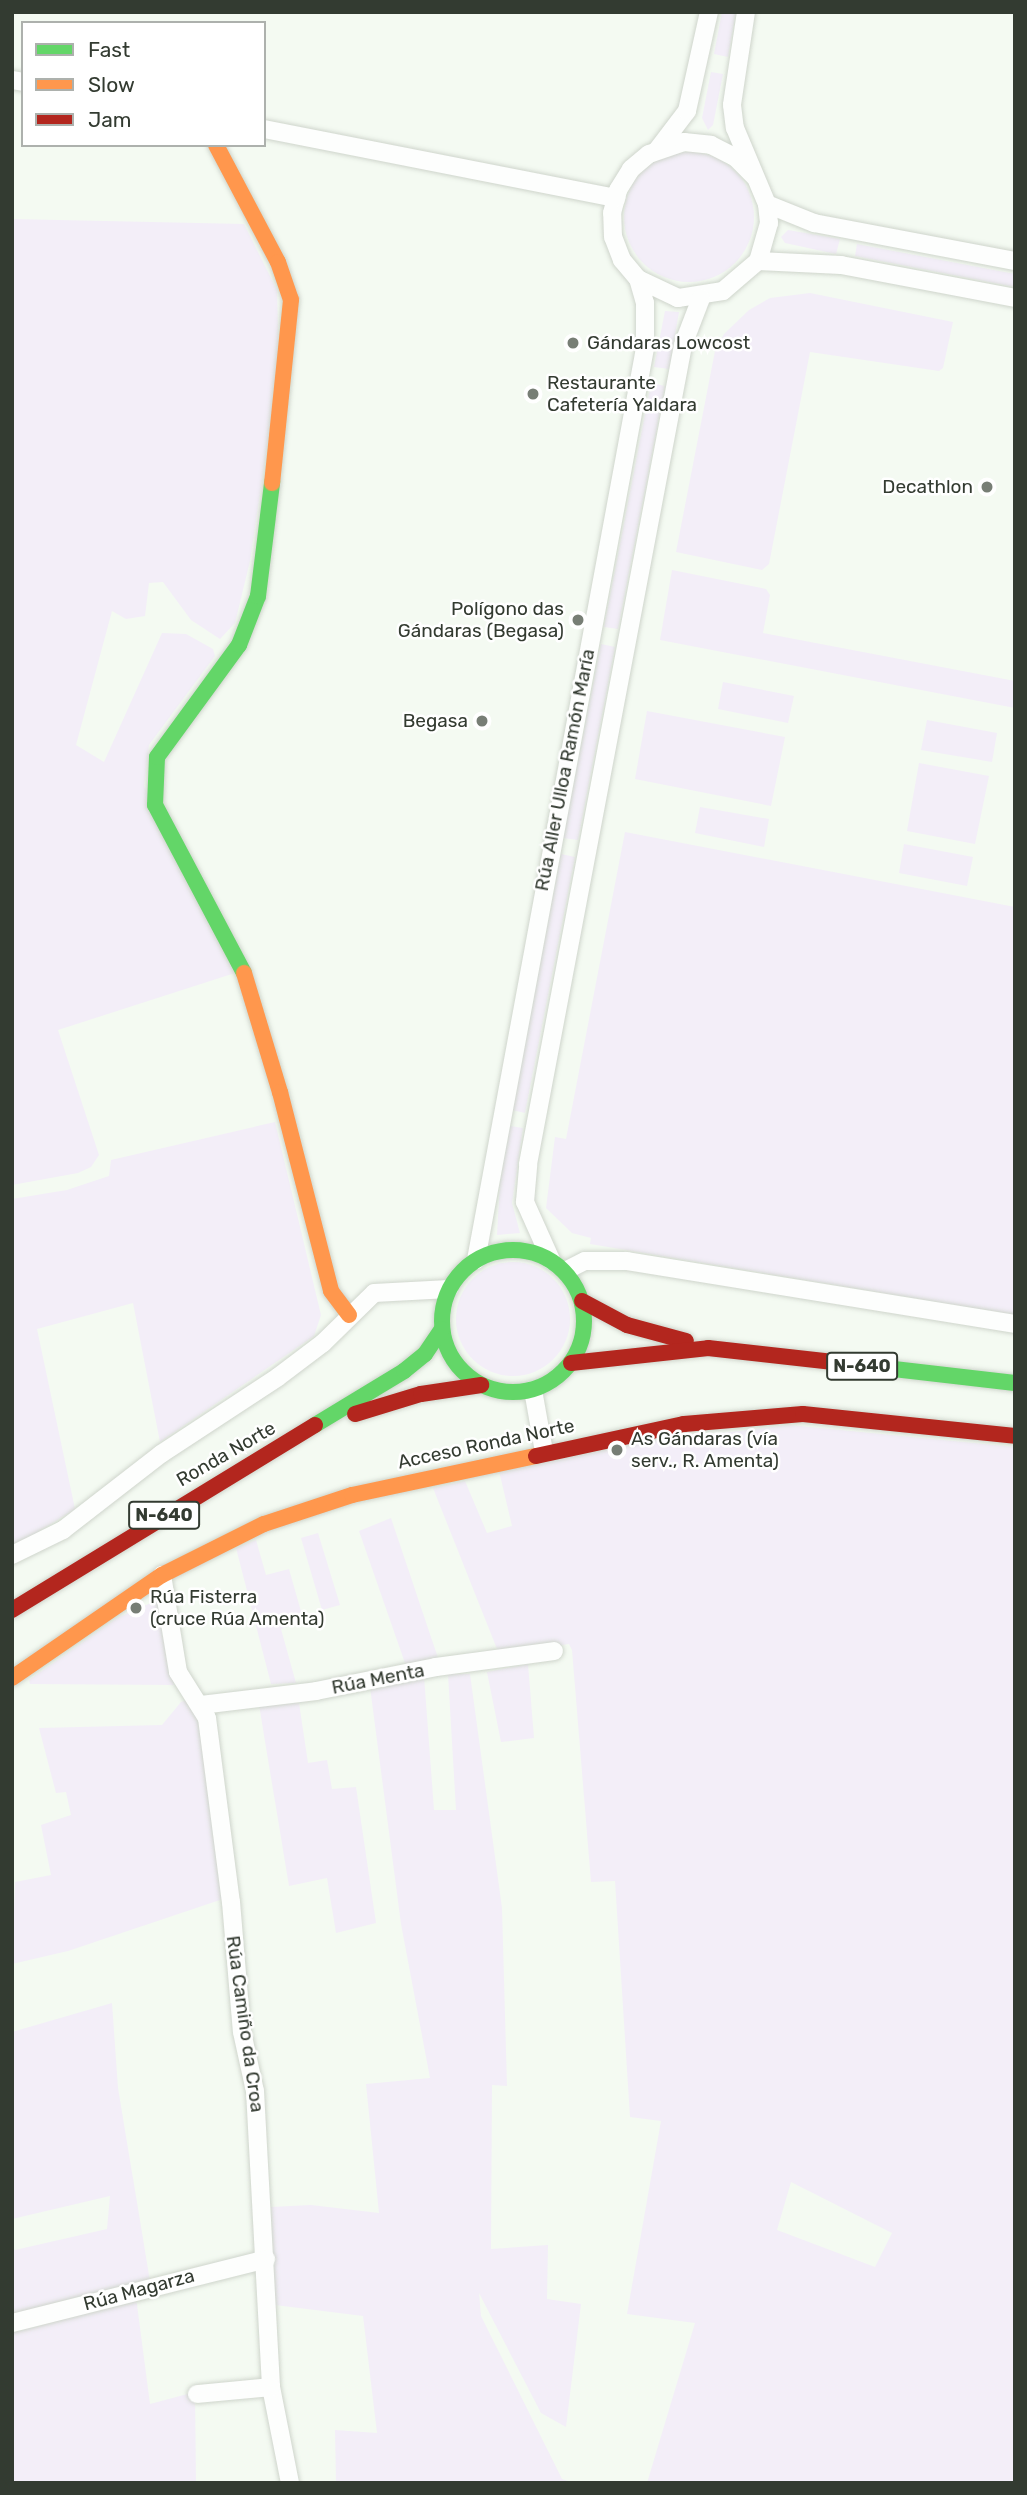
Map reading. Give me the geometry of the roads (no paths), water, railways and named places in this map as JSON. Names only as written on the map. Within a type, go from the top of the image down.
[{"type":"main road","points":[[217,147],[278,262],[291,300],[291,334],[258,596],[239,645],[157,757],[155,806],[242,968],[280,1092],[331,1291],[349,1315]]},
{"type":"main road","points":[[449,1289],[476,1260],[513,1250],[558,1266],[582,1301],[584,1333],[571,1363]]},
{"type":"main road","name":"Ronda Norte","points":[[12,1610],[404,1371],[425,1354],[442,1329],[449,1289]]},
{"type":"main road","name":"N-640","points":[[582,1301],[627,1325],[708,1348],[1015,1383]]},
{"type":"main road","name":"Ronda Norte","points":[[442,1329],[448,1352],[462,1372],[481,1385],[506,1393],[533,1390],[561,1375],[571,1363]]},
{"type":"main road","name":"N-640","points":[[571,1363],[708,1348]]},
{"type":"main road","name":"Ronda Norte","points":[[319,1424],[421,1394],[481,1385]]},
{"type":"main road","name":"Acceso Ronda Norte","points":[[12,1678],[162,1575],[264,1524],[340,1499],[544,1452],[684,1424],[803,1414],[1015,1436]]},
{"type":"street","name":"Rúa Aller Ulloa Ramón María","points":[[709,12],[687,111],[658,149],[631,169],[616,198],[613,237],[622,260],[638,279],[667,295],[701,298],[733,285],[758,261],[769,223],[767,204],[735,128],[732,105],[746,12]]},
{"type":"street","points":[[266,129],[616,198]]},
{"type":"street","name":"Rúa Aller Ulloa Ramón María","points":[[658,149],[684,142],[711,145],[736,157],[754,176]]},
{"type":"street","points":[[767,204],[814,223],[1015,261]]},
{"type":"street","points":[[758,261],[841,265],[1015,298]]},
{"type":"street","name":"Rúa Aller Ulloa Ramón María","points":[[476,1260],[645,348],[645,303],[638,279]]},
{"type":"street","name":"Rúa Aller Ulloa Ramón María","points":[[558,1266],[525,1202],[528,1164],[680,357],[701,298]]},
{"type":"street","points":[[558,1266],[585,1261],[627,1261],[1015,1324]]},
{"type":"street","points":[[12,1555],[63,1530],[160,1454],[278,1377],[323,1343],[374,1293],[449,1289]]},
{"type":"street","points":[[533,1390],[544,1452]]},
{"type":"street","name":"Rúa Camiño da Croa","points":[[162,1575],[178,1672],[207,1718],[227,1864],[242,2032],[255,2091],[271,2387],[290,2483]]},
{"type":"street","name":"Rúa Menta","points":[[201,1705],[316,1691],[436,1667],[554,1651]]},
{"type":"street","name":"Rúa Magarza","points":[[12,2323],[266,2259]]},
{"type":"street","points":[[197,2395],[271,2387]]},
{"type":"place","name":"Gándaras Lowcost","points":[[573,343]]},
{"type":"place","name":"Restaurante Cafetería Yaldara","points":[[533,394]]},
{"type":"place","name":"Decathlon","points":[[987,487]]},
{"type":"place","name":"Polígono das Gándaras (Begasa)","points":[[578,620]]},
{"type":"place","name":"Begasa","points":[[482,721]]},
{"type":"place","name":"As Gándaras (vía serv., R. Amenta)","points":[[617,1450]]},
{"type":"place","name":"Rúa Fisterra (cruce Rúa Amenta)","points":[[136,1608]]}]
